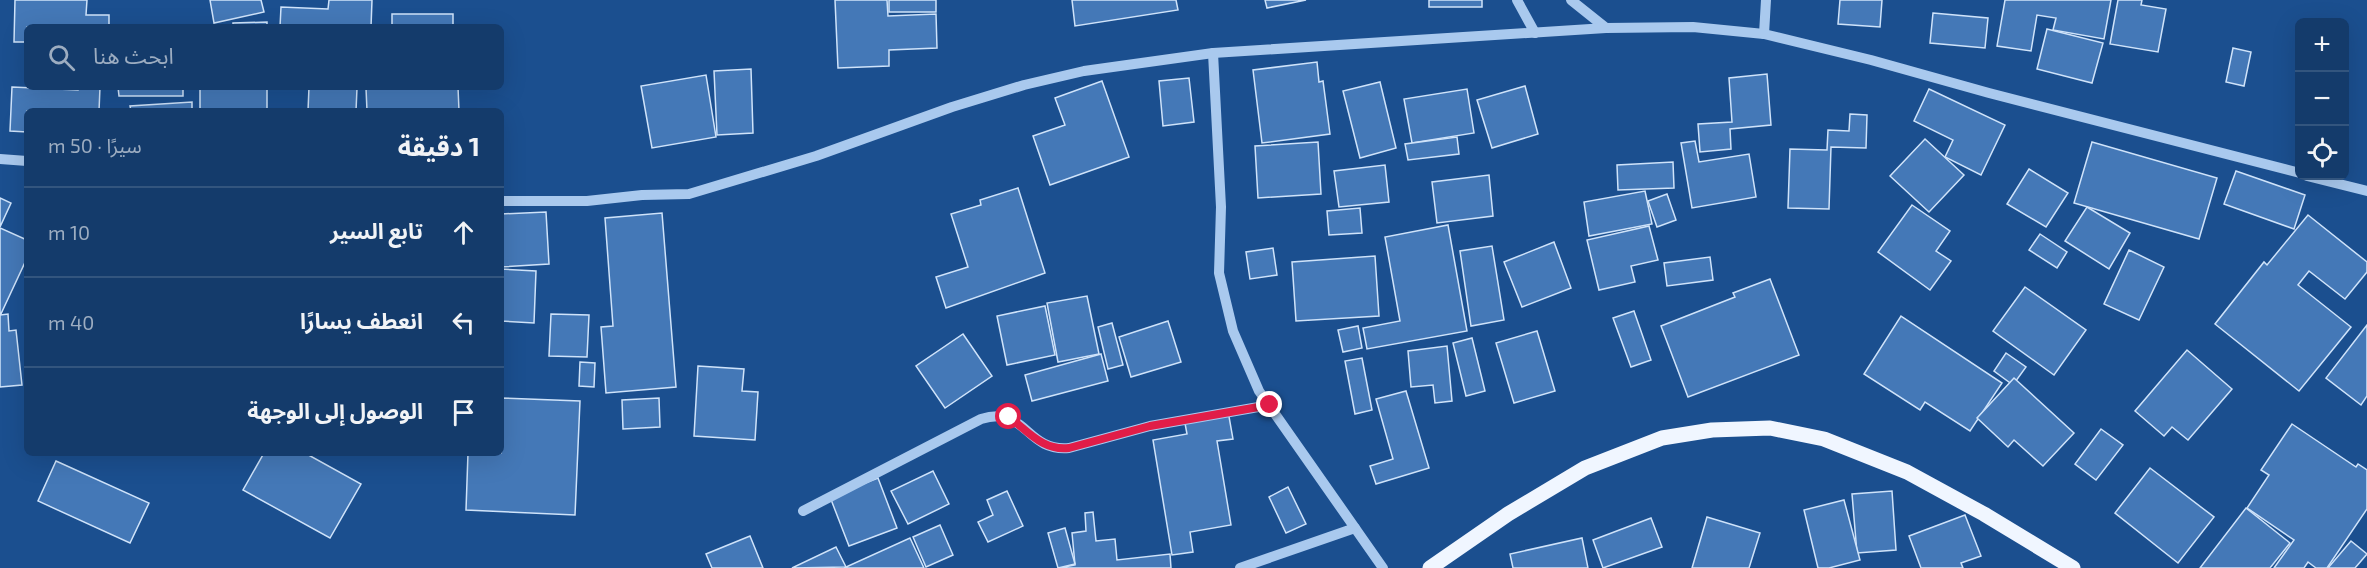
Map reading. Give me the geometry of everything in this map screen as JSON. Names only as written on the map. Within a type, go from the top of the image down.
[{"type":"main road","points":[[1430,568],[1508,514],[1585,468],[1662,438],[1712,430],[1770,428],[1824,439],[1907,472],[1984,513],[2073,568]]},
{"type":"street","points":[[1517,0],[1535,33]]},
{"type":"street","points":[[1571,0],[1606,27]]},
{"type":"street","points":[[1764,34],[1766,0]]},
{"type":"street","points":[[504,201],[587,201],[642,195],[689,194],[816,156],[952,107],[1024,85],[1084,71],[1213,53],[1606,27],[1694,27],[1764,34],[2295,172]]},
{"type":"street","points":[[1213,53],[1221,207],[1219,273],[1233,331],[1259,391],[1383,568]]},
{"type":"street","points":[[0,159],[24,161]]},
{"type":"street","points":[[2323,180],[2367,191]]},
{"type":"street","points":[[803,511],[981,419],[994,415],[1009,417],[1043,444],[1056,449],[1069,448],[1150,426],[1270,405]]},
{"type":"street","points":[[1240,568],[1355,528]]},
{"type":"building","points":[[15,0],[87,0],[86,15],[109,15],[109,24],[24,24],[24,42],[14,42]]},
{"type":"building","points":[[210,0],[261,0],[264,12],[214,23]]},
{"type":"building","points":[[329,0],[372,0],[371,24],[280,24],[281,7],[328,9]]},
{"type":"building","points":[[835,0],[887,0],[888,16],[936,14],[937,48],[889,50],[889,66],[838,68]]},
{"type":"building","points":[[889,0],[936,0],[936,12],[889,12]]},
{"type":"building","points":[[1072,0],[1176,0],[1178,10],[1075,26]]},
{"type":"building","points":[[1265,0],[1306,0],[1267,8]]},
{"type":"building","points":[[1429,0],[1482,0],[1482,7],[1429,7]]},
{"type":"building","points":[[1840,0],[1882,0],[1880,27],[1838,24]]},
{"type":"building","points":[[2005,0],[2111,0],[2104,39],[2053,30],[2056,18],[2037,15],[2031,51],[1997,46]]},
{"type":"building","points":[[2118,0],[2142,0],[2141,5],[2166,9],[2158,52],[2110,44]]},
{"type":"building","points":[[1933,13],[1988,18],[1985,48],[1930,43]]},
{"type":"building","points":[[392,14],[453,14],[453,24],[392,24]]},
{"type":"building","points":[[267,22],[267,24],[233,24]]},
{"type":"building","points":[[2047,29],[2103,43],[2092,83],[2037,69]]},
{"type":"building","points":[[2233,48],[2251,52],[2244,86],[2226,82]]},
{"type":"building","points":[[1317,62],[1319,82],[1323,81],[1330,134],[1262,143],[1253,70]]},
{"type":"building","points":[[751,69],[753,133],[717,135],[714,71]]},
{"type":"building","points":[[1767,74],[1771,125],[1730,129],[1731,149],[1700,152],[1698,124],[1732,122],[1729,78]]},
{"type":"building","points":[[706,75],[716,137],[652,148],[641,86]]},
{"type":"building","points":[[1189,78],[1194,122],[1163,126],[1159,81]]},
{"type":"building","points":[[1102,81],[1129,157],[1050,185],[1033,136],[1065,125],[1055,98]]},
{"type":"building","points":[[1380,82],[1396,148],[1360,158],[1343,91]]},
{"type":"building","points":[[1525,86],[1538,134],[1492,148],[1477,100]]},
{"type":"building","points":[[12,87],[24,88],[24,90],[100,90],[99,108],[24,108],[24,132],[10,131]]},
{"type":"building","points":[[1467,89],[1474,133],[1412,143],[1404,99]]},
{"type":"building","points":[[1929,89],[2005,125],[1981,175],[1945,157],[1953,140],[1914,121]]},
{"type":"building","points":[[118,90],[183,90],[183,96],[119,96]]},
{"type":"building","points":[[200,90],[267,90],[267,108],[200,108]]},
{"type":"building","points":[[309,90],[357,90],[356,108],[308,108]]},
{"type":"building","points":[[366,90],[458,90],[459,108],[367,108]]},
{"type":"building","points":[[192,102],[192,108],[130,108],[130,106]]},
{"type":"building","points":[[1850,114],[1867,115],[1866,148],[1831,147],[1829,209],[1788,208],[1790,149],[1827,150],[1828,130],[1849,131]]},
{"type":"building","points":[[1457,137],[1459,154],[1408,160],[1405,144]]},
{"type":"building","points":[[1925,139],[1964,175],[1929,212],[1890,176]]},
{"type":"building","points":[[1695,141],[1699,162],[1749,154],[1756,197],[1692,208],[1681,143]]},
{"type":"building","points":[[1318,142],[1321,194],[1258,198],[1255,146]]},
{"type":"building","points":[[2092,142],[2217,178],[2199,239],[2074,203]]},
{"type":"building","points":[[1673,162],[1674,188],[1618,190],[1617,165]]},
{"type":"building","points":[[1385,165],[1389,202],[1339,207],[1334,171]]},
{"type":"building","points":[[2029,169],[2068,193],[2046,227],[2007,204]]},
{"type":"building","points":[[2236,171],[2305,195],[2294,229],[2224,204]]},
{"type":"building","points":[[1489,175],[1493,216],[1437,223],[1432,182]]},
{"type":"building","points":[[1018,188],[1045,273],[946,308],[936,277],[968,267],[951,214],[981,205],[980,200]]},
{"type":"building","points":[[1645,191],[1652,224],[1589,236],[1584,202]]},
{"type":"building","points":[[1667,194],[1676,220],[1657,227],[1648,201]]},
{"type":"building","points":[[0,198],[11,203],[0,227]]},
{"type":"building","points":[[1912,205],[1950,231],[1936,251],[1951,261],[1930,290],[1878,252]]},
{"type":"building","points":[[2087,207],[2130,233],[2109,269],[2065,241]]},
{"type":"building","points":[[1360,208],[1362,233],[1329,235],[1327,211]]},
{"type":"building","points":[[546,212],[549,264],[504,267],[504,214]]},
{"type":"building","points":[[662,213],[676,387],[606,393],[601,327],[613,326],[605,218]]},
{"type":"building","points":[[2308,215],[2367,262],[2367,272],[2345,299],[2309,271],[2298,285],[2351,327],[2299,391],[2215,324],[2264,262],[2267,265]]},
{"type":"building","points":[[1448,225],[1467,331],[1367,349],[1363,328],[1400,321],[1385,237]]},
{"type":"building","points":[[1649,226],[1658,260],[1631,266],[1635,282],[1599,290],[1587,240]]},
{"type":"building","points":[[0,228],[24,239],[24,264],[0,316]]},
{"type":"building","points":[[2040,234],[2067,252],[2057,268],[2029,250]]},
{"type":"building","points":[[1554,242],[1571,288],[1522,307],[1504,262]]},
{"type":"building","points":[[1492,246],[1504,320],[1471,326],[1460,251]]},
{"type":"building","points":[[1273,248],[1277,275],[1250,279],[1246,252]]},
{"type":"building","points":[[2129,250],[2164,267],[2139,320],[2104,304]]},
{"type":"building","points":[[1375,256],[1379,316],[1296,321],[1292,262]]},
{"type":"building","points":[[1710,257],[1713,280],[1667,286],[1664,263]]},
{"type":"building","points":[[504,269],[536,271],[534,323],[504,321]]},
{"type":"building","points":[[1770,279],[1799,355],[1688,397],[1661,326],[1735,297],[1733,293]]},
{"type":"building","points":[[2025,287],[2086,330],[2054,375],[1993,331]]},
{"type":"building","points":[[1087,296],[1099,354],[1058,362],[1047,303]]},
{"type":"building","points":[[1045,306],[1055,355],[1007,365],[997,316]]},
{"type":"building","points":[[1634,311],[1651,360],[1631,367],[1613,318]]},
{"type":"building","points":[[8,314],[9,331],[16,330],[22,385],[0,387],[0,315]]},
{"type":"building","points":[[551,314],[589,315],[587,357],[549,356]]},
{"type":"building","points":[[1901,316],[2002,383],[1970,431],[1925,402],[1920,410],[1864,374]]},
{"type":"building","points":[[1168,321],[1181,362],[1131,377],[1119,337]]},
{"type":"building","points":[[1112,323],[1123,365],[1108,369],[1098,327]]},
{"type":"building","points":[[2367,325],[2367,396],[2361,405],[2326,378]]},
{"type":"building","points":[[1358,326],[1362,348],[1343,352],[1338,330]]},
{"type":"building","points":[[1537,331],[1555,391],[1514,403],[1496,343]]},
{"type":"building","points":[[963,334],[992,376],[945,408],[916,366]]},
{"type":"building","points":[[1472,338],[1485,391],[1466,396],[1453,343]]},
{"type":"building","points":[[1447,346],[1452,401],[1435,403],[1433,385],[1411,387],[1408,351]]},
{"type":"building","points":[[2187,350],[2232,389],[2188,440],[2172,427],[2164,436],[2135,411]]},
{"type":"building","points":[[2006,353],[2026,367],[2013,385],[1994,371]]},
{"type":"building","points":[[1101,354],[1108,381],[1032,401],[1025,375]]},
{"type":"building","points":[[1362,358],[1372,410],[1355,414],[1345,361]]},
{"type":"building","points":[[580,362],[595,363],[594,387],[579,386]]},
{"type":"building","points":[[698,366],[744,369],[742,391],[758,392],[755,440],[694,436]]},
{"type":"building","points":[[2014,378],[2074,433],[2043,466],[2014,440],[2008,447],[1977,418]]},
{"type":"building","points":[[1406,391],[1429,468],[1376,484],[1370,466],[1393,459],[1376,399]]},
{"type":"building","points":[[504,398],[580,401],[575,515],[466,510],[468,456],[504,456]]},
{"type":"building","points":[[659,398],[660,427],[623,429],[622,400]]},
{"type":"building","points":[[1228,411],[1233,439],[1217,441],[1231,525],[1190,532],[1193,552],[1172,555],[1153,440],[1187,434],[1184,418]]},
{"type":"building","points":[[2292,424],[2356,467],[2358,464],[2367,470],[2367,509],[2327,568],[2316,568],[2308,562],[2304,568],[2274,568],[2294,540],[2247,508],[2269,475],[2261,470]]},
{"type":"building","points":[[2101,429],[2123,445],[2096,480],[2075,464]]},
{"type":"building","points":[[262,456],[310,456],[361,484],[330,538],[243,490]]},
{"type":"building","points":[[56,461],[149,503],[130,543],[38,501]]},
{"type":"building","points":[[2150,468],[2214,517],[2178,563],[2115,513]]},
{"type":"building","points":[[933,471],[949,504],[908,524],[891,491]]},
{"type":"building","points":[[878,478],[897,528],[849,546],[830,497]]},
{"type":"building","points":[[1288,487],[1306,524],[1286,533],[1269,497]]},
{"type":"building","points":[[1007,491],[1023,526],[988,542],[978,522],[993,515],[987,500]]},
{"type":"building","points":[[1892,491],[1896,550],[1857,553],[1852,494]]},
{"type":"building","points":[[1844,500],[1860,560],[1829,568],[1818,568],[1804,510]]},
{"type":"building","points":[[2246,508],[2290,543],[2270,568],[2200,568]]},
{"type":"building","points":[[1093,512],[1096,541],[1115,539],[1117,560],[1170,554],[1171,568],[1059,568],[1075,565],[1072,533],[1086,531],[1085,513]]},
{"type":"building","points":[[1965,515],[1981,556],[1961,563],[1963,568],[1921,568],[1909,536]]},
{"type":"building","points":[[1707,517],[1760,533],[1749,568],[1692,568]]},
{"type":"building","points":[[1651,518],[1662,547],[1603,568],[1593,540]]},
{"type":"building","points":[[940,525],[953,555],[926,567],[913,537]]},
{"type":"building","points":[[1065,528],[1075,564],[1058,568],[1048,533]]},
{"type":"building","points":[[750,536],[763,568],[712,568],[706,554]]},
{"type":"building","points":[[910,538],[924,568],[844,568]]},
{"type":"building","points":[[1582,538],[1588,568],[1513,568],[1510,554]]},
{"type":"building","points":[[2351,541],[2367,554],[2355,568],[2328,568]]},
{"type":"building","points":[[836,547],[846,567],[792,568]]},
{"type":"route","points":[[1009,417],[1043,444],[1056,449],[1069,448],[1150,426],[1270,405]]}]
